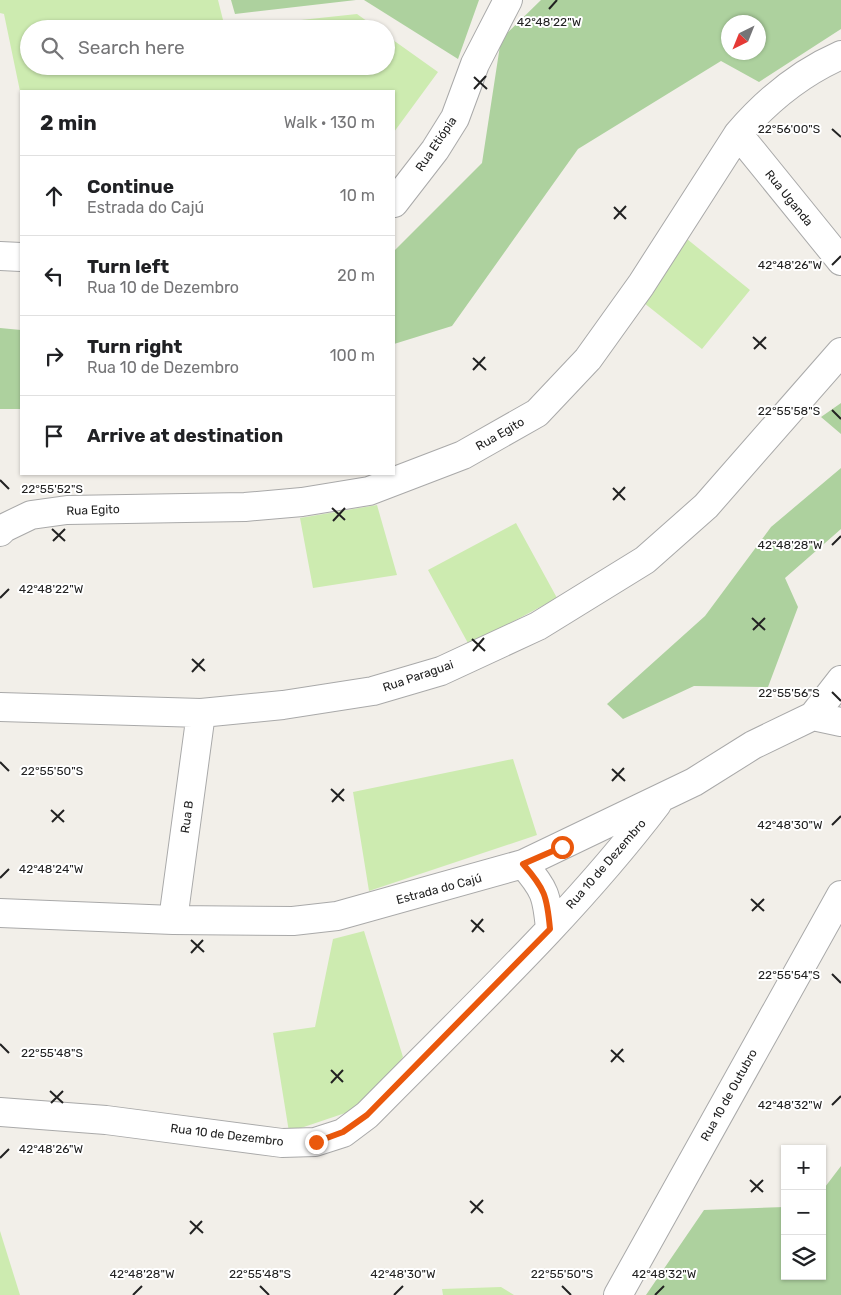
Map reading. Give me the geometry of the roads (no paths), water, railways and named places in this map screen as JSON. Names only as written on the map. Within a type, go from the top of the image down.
[{"type":"street","name":"Rua Etiópia","points":[[395,202],[434,150],[455,118],[475,64],[508,0]]},
{"type":"street","name":"Rua Egito","points":[[0,532],[4,528],[31,515],[67,510],[245,507],[302,502],[369,491],[463,456],[537,413],[588,359],[641,285],[738,134],[755,114],[785,87],[841,55]]},
{"type":"street","name":"Rua Uganda","points":[[738,134],[841,261]]},
{"type":"street","points":[[0,256],[20,257]]},
{"type":"street","name":"Rua Paraguai","points":[[0,706],[201,713],[283,705],[374,691],[441,671],[538,626],[645,560],[706,506],[841,352]]},
{"type":"street","points":[[841,680],[813,716],[841,722]]},
{"type":"street","name":"Rua B","points":[[173,920],[201,713]]},
{"type":"street","name":"Estrada do Cajú","points":[[0,913],[173,920],[293,921],[337,916],[523,864],[694,782],[753,746],[813,716]]},
{"type":"street","name":"Rua 10 de Dezembro","points":[[0,1112],[106,1120],[282,1143],[316,1142],[343,1132],[367,1115],[550,929],[597,878],[661,798]]},
{"type":"street","name":"Rua 10 de Dezembro","points":[[523,864],[540,883],[548,901],[550,929]]},
{"type":"street","name":"Rua 10 de Outubro","points":[[618,1295],[841,895]]}]
